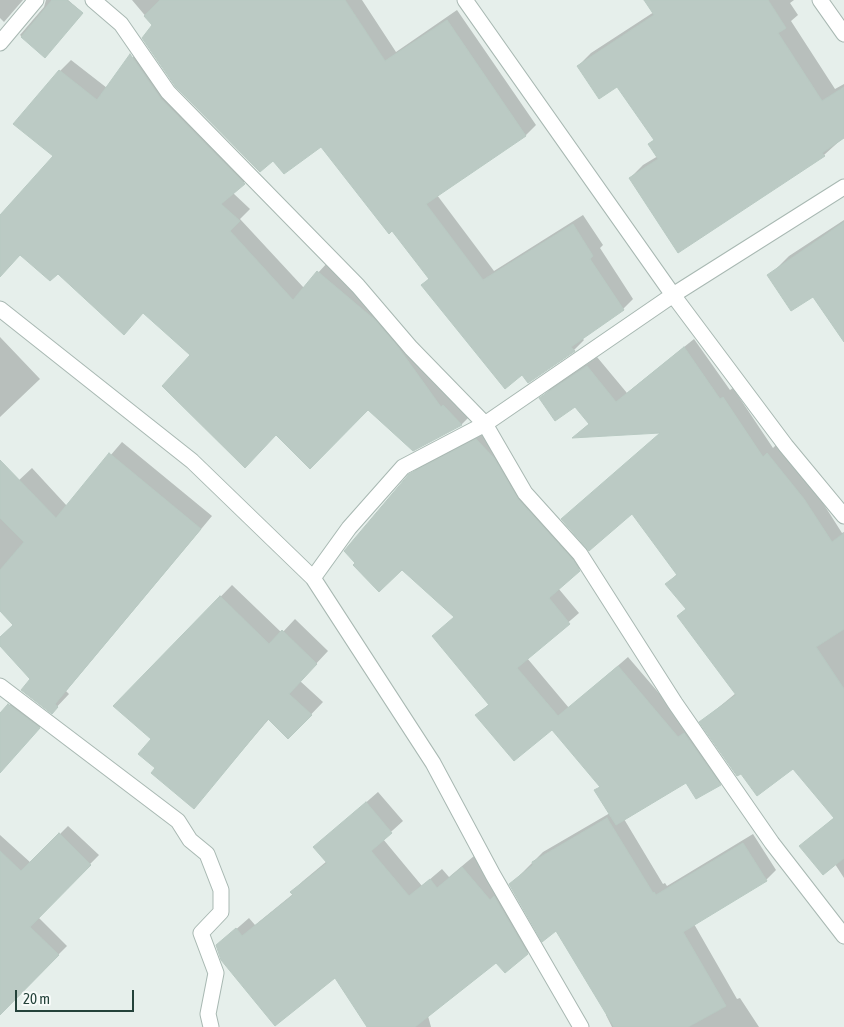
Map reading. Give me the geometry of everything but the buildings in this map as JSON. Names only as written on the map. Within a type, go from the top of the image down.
[{"type":"street","points":[[0,43],[36,0]]},
{"type":"street","points":[[93,0],[121,24],[168,92],[358,286],[411,348],[485,424],[525,493],[580,554],[666,688],[772,843],[844,936]]},
{"type":"street","points":[[465,0],[673,295],[786,446],[844,516]]},
{"type":"street","points":[[820,0],[844,34]]},
{"type":"street","points":[[313,578],[349,528],[403,467],[485,424],[673,295],[844,187]]},
{"type":"street","points":[[0,309],[192,462],[313,578],[433,763],[493,875],[581,1027]]},
{"type":"street","points":[[0,686],[178,821],[190,840],[208,854],[221,890],[221,912],[201,933],[216,973],[208,1014],[211,1027]]}]
